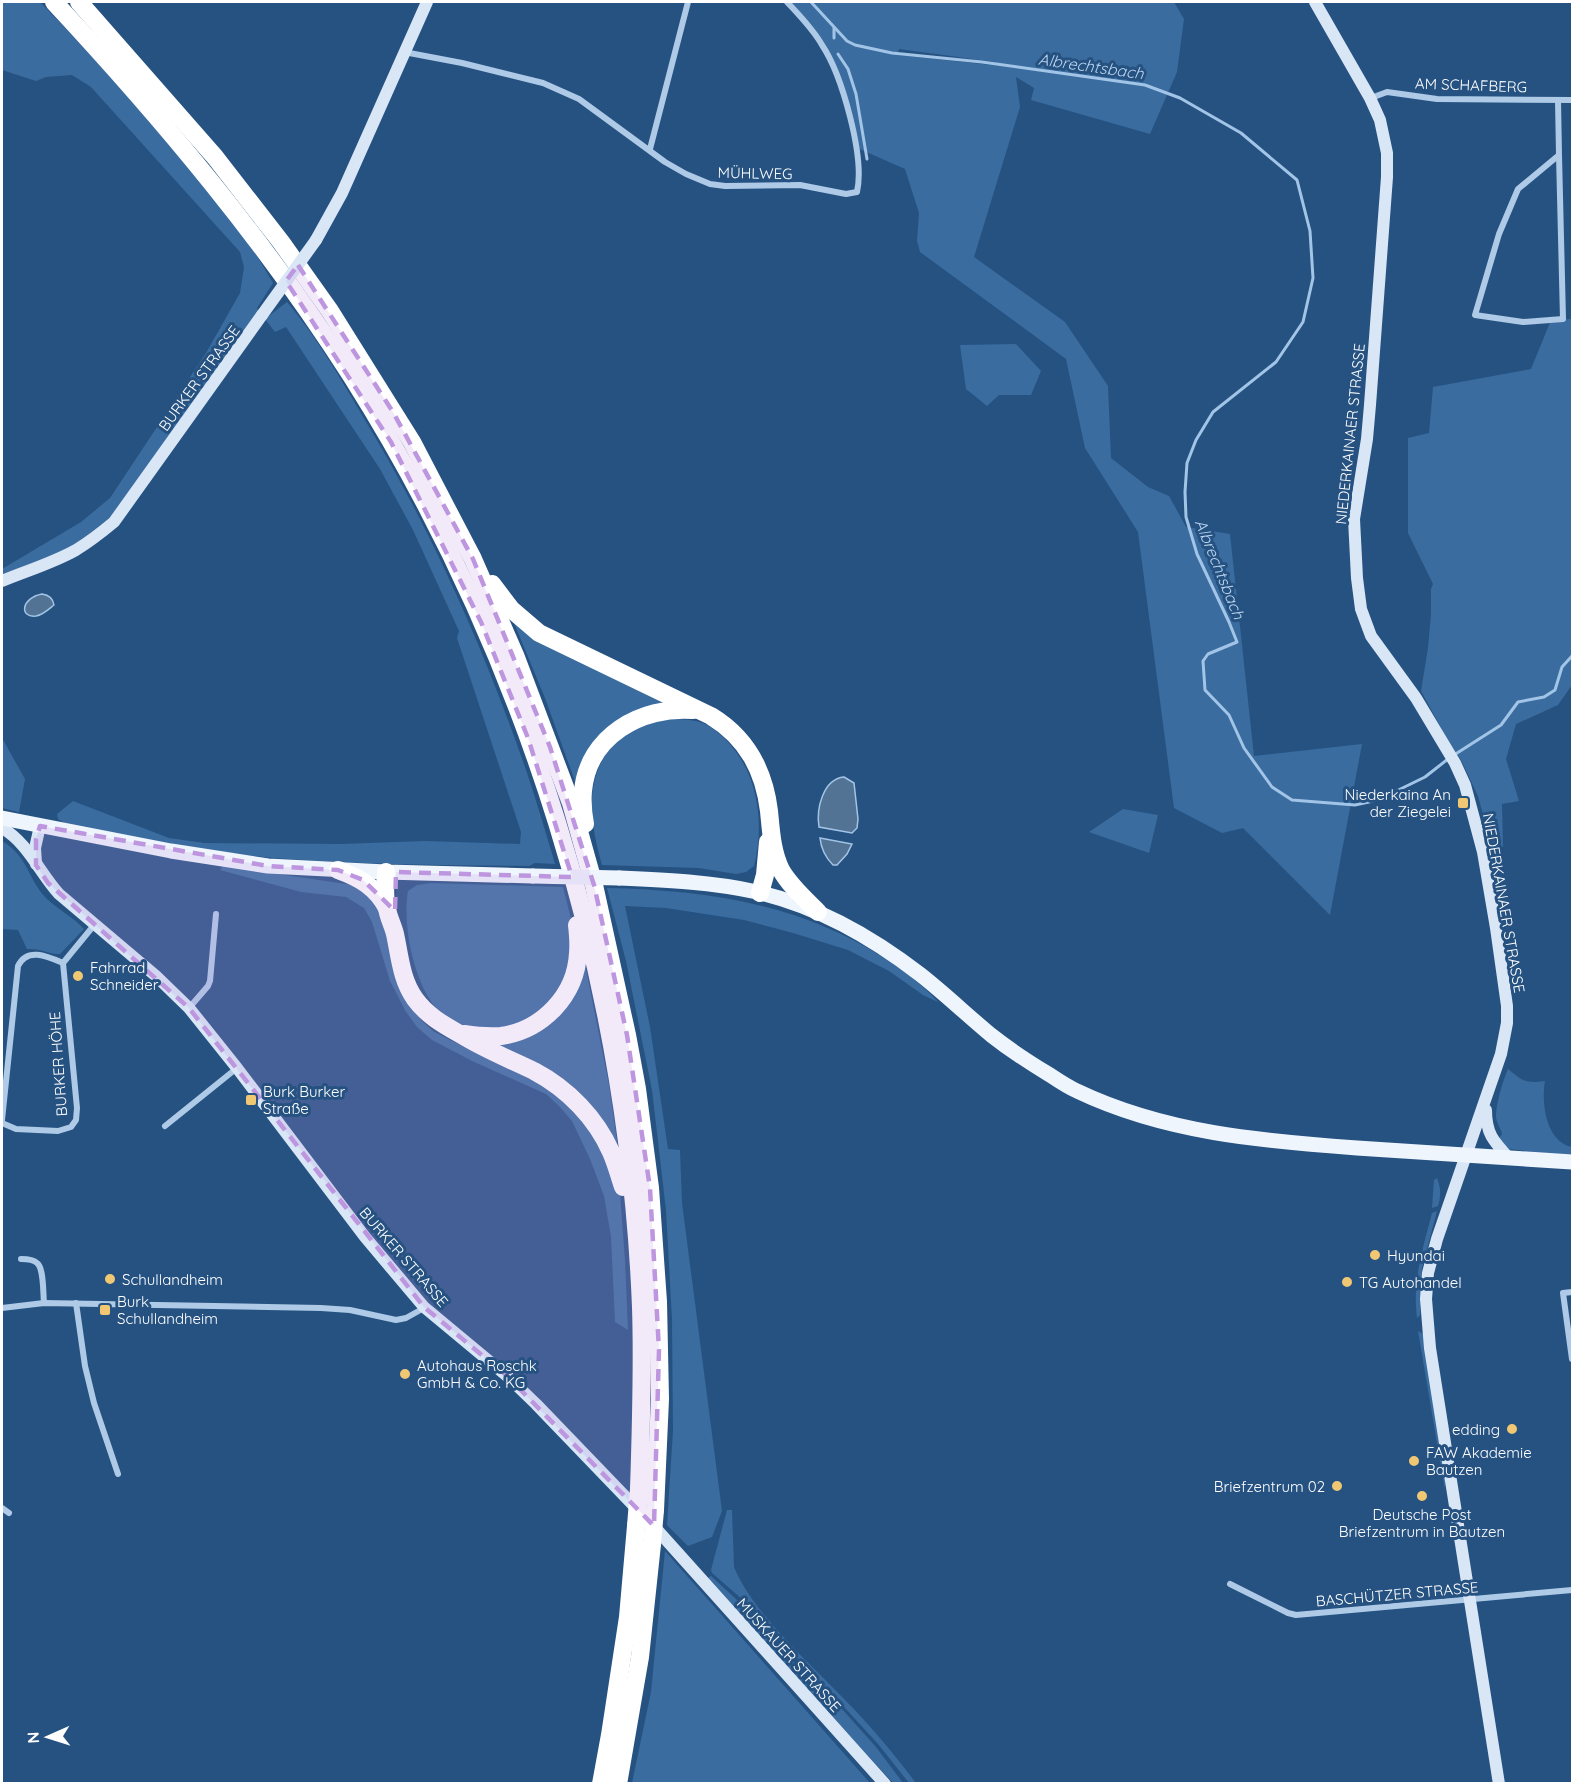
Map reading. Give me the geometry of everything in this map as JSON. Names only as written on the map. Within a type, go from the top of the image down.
[{"type":"highway","points":[[54,2],[202,169],[263,247],[319,327],[376,417],[429,512],[481,622],[549,797],[586,928],[610,1037],[624,1121],[635,1223],[641,1329],[642,1393],[636,1526],[627,1626],[601,1784]]},
{"type":"highway","points":[[79,2],[215,157],[309,281],[330,310],[412,442],[472,559],[515,655],[571,803],[594,885],[637,1089],[650,1188],[660,1350],[660,1399],[652,1545],[640,1657],[618,1784]]},
{"type":"highway","points":[[472,559],[511,609],[539,633],[711,716],[731,730],[747,747],[763,781],[776,856],[786,878],[818,912]]},
{"type":"highway","points":[[594,885],[582,801],[585,779],[597,751],[617,729],[643,716],[670,710],[700,711]]},
{"type":"highway","points":[[760,893],[765,875],[770,826]]},
{"type":"highway","points":[[456,1032],[490,1036],[520,1031],[547,1016],[567,992],[575,973],[578,953],[576,919],[567,858]]},
{"type":"highway","points":[[338,870],[363,880],[387,908]]},
{"type":"highway","points":[[391,872],[385,890],[387,908],[403,974],[410,992],[437,1022],[483,1048],[547,1079],[579,1105],[597,1127],[612,1153],[635,1223]]},
{"type":"highway","points":[[391,872],[395,934]]},
{"type":"main road","points":[[2,818],[171,851],[268,866],[619,878],[705,883],[760,893],[818,912],[859,932],[922,976],[993,1036],[1027,1061],[1075,1091],[1128,1113],[1175,1126],[1231,1136],[1309,1144],[1572,1162]]},
{"type":"street","name":"BURKER STRASSE","points":[[2,581],[74,551],[114,522],[316,240],[342,193],[425,2]]},
{"type":"street","points":[[650,149],[688,2]]},
{"type":"street","name":"MÜHLWEG","points":[[404,52],[462,63],[543,83],[579,99],[665,162],[710,184],[725,186],[800,185],[846,194],[857,192],[859,181],[852,122],[838,77],[822,45],[804,20],[787,2]]},
{"type":"street","name":"NIEDERKAINAER STRASSE","points":[[1315,2],[1370,98],[1380,120],[1387,153],[1367,439],[1354,519],[1361,609],[1371,636],[1416,698],[1455,763],[1465,785],[1483,852],[1497,927],[1508,1006],[1501,1054],[1437,1239],[1428,1273],[1426,1299],[1430,1348],[1499,1784]]},
{"type":"street","name":"AM SCHAFBERG","points":[[1370,98],[1387,92],[1437,99],[1572,100]]},
{"type":"street","points":[[1558,100],[1563,319],[1523,322],[1475,315],[1496,244],[1518,189],[1559,155]]},
{"type":"street","points":[[36,865],[35,848],[40,826]]},
{"type":"street","name":"BURKER STRASSE","points":[[2,828],[24,846],[48,883],[58,894],[95,923],[189,1008],[365,1237],[424,1307],[530,1398],[672,1546]]},
{"type":"street","points":[[189,1008],[210,981],[216,914]]},
{"type":"street","points":[[63,963],[95,923]]},
{"type":"street","name":"BURKER HÖHE","points":[[36,954],[49,956],[63,963],[76,1120],[71,1127],[58,1131],[16,1129],[2,1121],[18,966],[21,960],[36,954]]},
{"type":"street","points":[[165,1126],[237,1068]]},
{"type":"street","name":"NIEDERKAINAER STRASSE","points":[[1486,1102],[1486,1124],[1492,1140],[1509,1158]]},
{"type":"street","points":[[21,1259],[38,1264],[41,1270],[44,1303]]},
{"type":"street","points":[[1572,1292],[1563,1293],[1572,1359]]},
{"type":"street","points":[[2,1308],[44,1303],[76,1303],[321,1308],[350,1310],[396,1320],[406,1318],[424,1307]]},
{"type":"street","points":[[76,1303],[85,1366],[94,1403],[118,1474]]},
{"type":"street","points":[[2,1508],[9,1513],[2,1515]]},
{"type":"street","name":"MUSKAUER STRASSE","points":[[672,1546],[885,1784]]},
{"type":"street","name":"BASCHÜTZER STRASSE","points":[[1230,1584],[1296,1615],[1572,1590]]},
{"type":"highlighted area","points":[[298,265],[393,412],[473,559],[550,747],[594,885],[627,1035],[650,1188],[659,1350],[654,1526],[507,1376],[424,1307],[189,1008],[48,883],[36,865],[36,839],[40,826],[268,866],[338,870],[363,880],[395,911],[396,872],[572,877],[528,738],[481,622],[391,442],[286,281]]},
{"type":"shaded area","points":[[2,2],[40,2],[118,85],[193,172],[258,257],[273,283],[257,308],[261,315],[114,521],[90,539],[2,580],[2,569],[81,522],[110,498],[206,353],[240,293],[244,267],[240,252],[91,87],[72,75],[46,77],[36,81],[2,70]]},
{"type":"shaded area","points":[[790,2],[1174,2],[1184,19],[1177,72],[1150,134],[1031,100],[1034,88],[1016,77],[1020,107],[974,257],[1065,322],[1108,386],[1111,458],[1148,487],[1169,496],[1186,527],[1230,534],[1254,756],[1362,744],[1330,915],[1243,828],[1222,833],[1174,808],[1138,532],[1085,448],[1066,359],[920,252],[917,241],[919,213],[905,169],[855,147],[851,122],[830,60]],"holes":[[[899,49],[995,62],[1001,66],[897,55]]]},
{"type":"shaded area","points":[[287,302],[317,342],[387,457],[454,589],[510,726],[531,784],[555,864],[535,863],[529,866],[408,864],[266,857],[205,850],[90,830],[72,826],[58,819],[57,814],[73,801],[169,838],[204,843],[340,844],[425,841],[520,844],[521,832],[457,638],[459,631],[413,530],[380,469],[286,327],[275,332],[265,319]]},
{"type":"shaded area","points":[[1572,319],[1572,685],[1558,705],[1516,724],[1506,759],[1519,801],[1502,804],[1503,847],[1489,846],[1488,833],[1478,796],[1461,760],[1421,691],[1428,648],[1433,584],[1408,533],[1408,438],[1429,433],[1433,387],[1531,369],[1551,320]]},
{"type":"shaded area","points":[[1016,344],[1041,371],[1031,395],[999,395],[987,406],[966,389],[960,345]]},
{"type":"shaded area","points":[[42,594],[50,597],[54,605],[46,612],[36,616],[27,614],[26,603]]},
{"type":"shaded area","points":[[505,605],[683,703],[620,719],[577,787],[545,698]]},
{"type":"shaded area","points":[[666,719],[693,720],[707,725],[723,737],[736,752],[746,769],[753,788],[759,827],[754,866],[746,872],[736,874],[699,868],[602,865],[595,835],[592,805],[593,790],[601,762],[612,745],[630,730]]},
{"type":"shaded area","points":[[2,738],[25,779],[19,812],[2,808]]},
{"type":"shaded area","points":[[844,777],[854,783],[858,819],[857,828],[852,833],[819,827],[818,820],[822,796],[826,789],[837,779]]},
{"type":"shaded area","points":[[1123,809],[1158,815],[1149,853],[1089,832]]},
{"type":"shaded area","points":[[820,838],[852,844],[847,854],[837,865],[833,865],[824,852]]},
{"type":"shaded area","points":[[2,841],[18,854],[35,884],[47,899],[84,929],[60,954],[27,949],[18,930],[2,929]]},
{"type":"shaded area","points":[[223,866],[360,886],[378,900],[411,1006],[422,1021],[433,1031],[446,1038],[547,1086],[589,1123],[620,1193],[628,1330],[615,1322],[611,1237],[604,1196],[572,1121],[559,1106],[546,1094],[472,1061],[432,1040],[417,1027],[406,1012],[390,981],[372,922],[364,908],[346,897],[301,892],[220,870]]},
{"type":"shaded area","points":[[431,883],[563,887],[572,923],[574,949],[564,991],[512,1031],[470,1029],[438,1010],[422,986],[416,970],[407,920],[408,891],[417,885]]},
{"type":"shaded area","points":[[607,888],[714,896],[749,903],[817,923],[881,956],[911,977],[938,1002],[923,995],[889,971],[848,950],[793,933],[744,920],[666,908],[625,906],[650,1027],[668,1149],[680,1150],[682,1203],[722,1511],[712,1537],[688,1546],[667,1525],[673,1431],[672,1319],[666,1210],[652,1090],[626,961]]},
{"type":"shaded area","points":[[585,964],[609,1085],[618,1148],[601,1122],[479,1039],[512,1039]]},
{"type":"shaded area","points":[[1508,1069],[1525,1081],[1545,1081],[1544,1100],[1547,1120],[1556,1138],[1572,1147],[1572,1156],[1509,1149],[1498,1140],[1502,1134],[1496,1111]]},
{"type":"shaded area","points":[[1437,1178],[1440,1199],[1438,1206],[1432,1208],[1434,1180]]},
{"type":"shaded area","points":[[1437,1211],[1422,1268],[1420,1315],[1417,1318],[1416,1291],[1419,1265],[1432,1213]]},
{"type":"shaded area","points":[[1418,1331],[1423,1334],[1445,1474],[1445,1490]]},
{"type":"shaded area","points":[[727,1510],[732,1510],[734,1567],[754,1602],[783,1637],[873,1730],[916,1783],[909,1783],[878,1744],[805,1670],[758,1613],[712,1573]]},
{"type":"shaded area","points":[[665,1551],[870,1783],[632,1783],[651,1692]]},
{"type":"shaded area","points":[[711,1576],[750,1612],[801,1670],[842,1709],[876,1747],[903,1783],[893,1783],[706,1579]]},
{"type":"waterway","name":"Albrechtsbach","points":[[811,2],[847,41],[855,45],[892,53],[982,62],[1145,85],[1180,98],[1241,133],[1297,180],[1310,231],[1313,278],[1303,322],[1276,362],[1213,412],[1196,440],[1187,463],[1186,517],[1197,554],[1237,642],[1208,654],[1203,661],[1205,690],[1229,715],[1244,748],[1272,787],[1292,800],[1355,805],[1378,800],[1425,777],[1448,759]]},
{"type":"waterway","points":[[834,28],[834,38]]},
{"type":"waterway","points":[[838,54],[848,69],[856,94],[867,159]]},
{"type":"waterway","name":"Albrechtsbach","points":[[1454,755],[1501,725],[1518,702],[1544,697],[1555,690],[1562,667],[1572,656]]},
{"type":"place","name":"Niederkaina An der Ziegelei","points":[[1463,803]]},
{"type":"place","name":"Fahrrad Schneider","points":[[78,976]]},
{"type":"place","name":"Burk Burker Straße","points":[[251,1100]]},
{"type":"place","name":"Hyundai","points":[[1375,1255]]},
{"type":"place","name":"Schullandheim","points":[[110,1279]]},
{"type":"place","name":"TG Autohandel","points":[[1347,1282]]},
{"type":"place","name":"Burk Schullandheim","points":[[105,1310]]},
{"type":"place","name":"Autohaus Roschk GmbH & Co. KG","points":[[405,1374]]},
{"type":"place","name":"edding","points":[[1512,1429]]},
{"type":"place","name":"FAW Akademie Bautzen","points":[[1414,1461]]},
{"type":"place","name":"Briefzentrum 02","points":[[1337,1486]]},
{"type":"place","name":"Deutsche Post Briefzentrum in Bautzen","points":[[1422,1496]]}]
